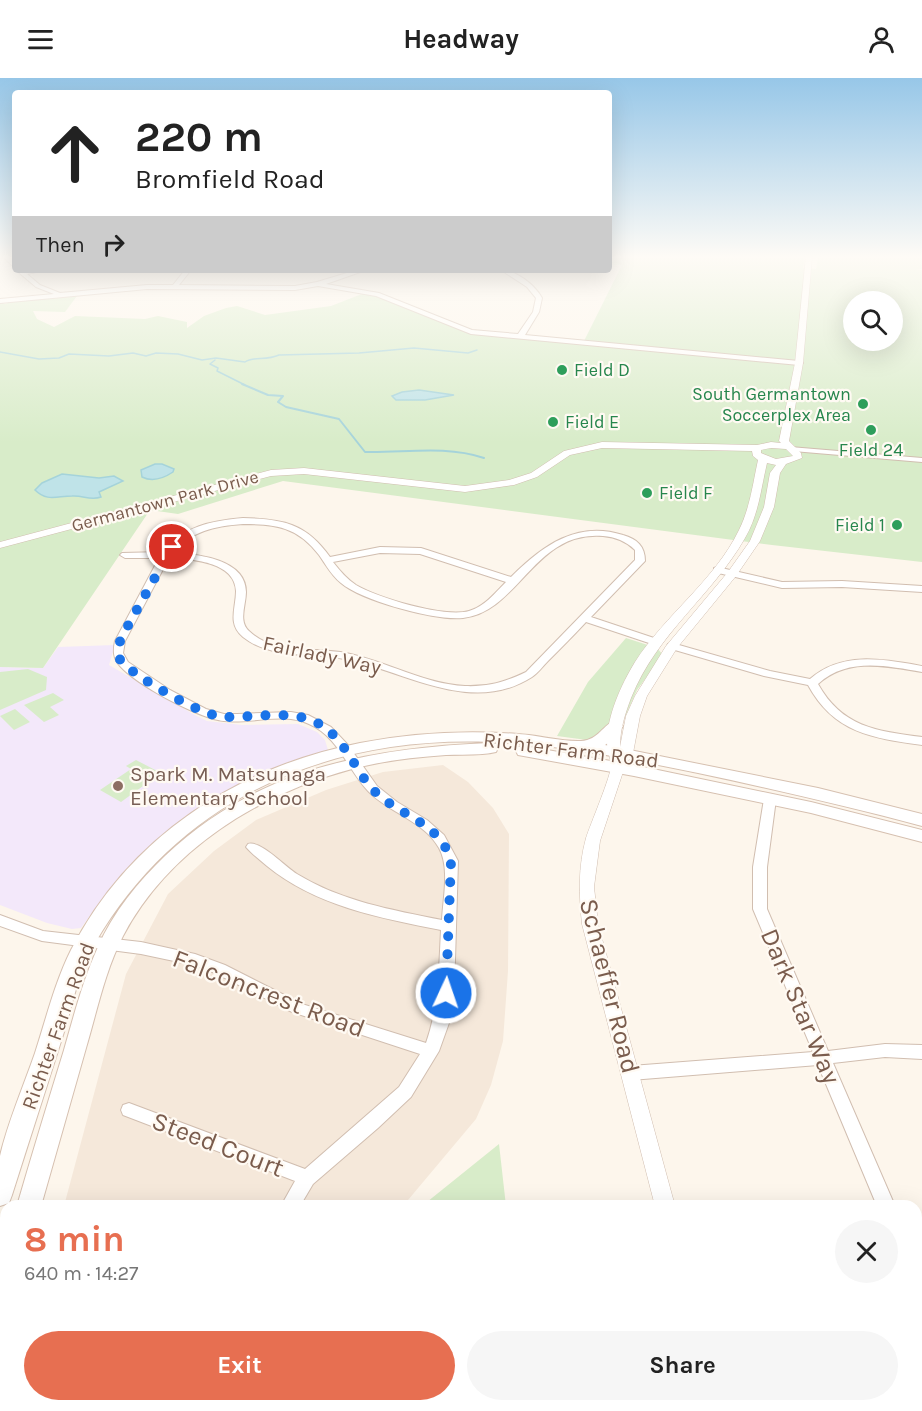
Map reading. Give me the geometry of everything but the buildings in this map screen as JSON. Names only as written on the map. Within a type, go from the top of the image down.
[{"type":"main road","points":[[580,747],[610,736],[615,726]]},
{"type":"main road","name":"Richter Farm Road","points":[[31,1200],[83,1021],[108,945],[137,898],[167,864],[223,818],[284,785],[351,757],[385,744],[455,737],[504,739],[580,747],[770,799],[878,822],[922,836]]},
{"type":"main road","name":"Richter Farm Road","points":[[0,1195],[67,988],[85,942],[120,893],[159,848],[206,809],[253,783],[300,765],[351,757],[424,750],[492,748],[619,757],[790,787],[922,820]]},
{"type":"street","points":[[438,319],[464,330],[520,337],[799,363]]},
{"type":"street","points":[[520,337],[532,319]]},
{"type":"street","points":[[789,461],[798,455],[784,441],[799,363],[803,319]]},
{"type":"street","points":[[761,452],[786,429]]},
{"type":"street","name":"Germantown Park Drive","points":[[0,545],[271,473],[304,471],[441,487],[482,488],[524,479],[534,475],[558,457],[588,447],[632,444],[761,452]]},
{"type":"street","points":[[761,452],[791,448],[922,460]]},
{"type":"street","points":[[761,452],[789,461],[811,458],[922,466]]},
{"type":"street","name":"Schaeffer Road","points":[[619,757],[615,726],[634,676],[656,642],[731,552],[748,522],[761,452]]},
{"type":"street","name":"Schaeffer Road","points":[[663,1200],[590,924],[586,887],[593,842],[619,757],[641,696],[672,646],[746,556],[764,525],[775,473],[789,461]]},
{"type":"street","points":[[294,1200],[307,1178],[405,1092],[431,1051],[441,1023],[446,993],[451,861],[447,848],[425,825],[382,798],[370,785],[335,734],[315,722],[294,717],[211,716],[179,699],[124,664],[118,653],[120,640],[165,556],[182,538],[193,532],[233,522],[264,521],[294,528],[305,534],[318,547],[339,576],[352,587],[433,613],[465,615],[478,611],[556,542],[572,534],[599,532],[618,536],[633,543],[640,550],[640,561],[585,618],[656,642]]},
{"type":"street","points":[[328,560],[380,550],[421,551],[512,581]]},
{"type":"street","name":"Fairlady Way","points":[[125,555],[200,559],[233,572],[240,582],[243,593],[237,623],[244,633],[262,644],[288,651],[355,658],[448,688],[495,688],[521,680],[585,618]]},
{"type":"street","points":[[717,570],[782,585],[854,584],[922,589]]},
{"type":"street","points":[[672,646],[768,674],[812,683],[828,711],[854,728],[922,741]]},
{"type":"street","points":[[812,683],[820,673],[855,661],[922,669]]},
{"type":"street","name":"Dark Star Way","points":[[770,799],[762,839],[760,909],[883,1200]]},
{"type":"street","points":[[253,847],[292,878],[347,903],[447,926]]},
{"type":"street","name":"Falconcrest Road","points":[[0,920],[42,936],[151,950],[195,960],[220,969],[297,1008],[431,1051]]},
{"type":"street","points":[[630,1072],[905,1050],[922,1052]]},
{"type":"street","name":"Steed Court","points":[[129,1110],[307,1178]]},
{"type":"shaded area","name":"Spark M. Matsunaga Elementary School","points":[[115,645],[109,665],[207,721],[242,725],[298,724],[317,732],[325,740],[328,750],[250,779],[197,810],[143,854],[111,887],[81,928],[72,929],[47,923],[0,905],[0,667],[43,668],[58,647]]},
{"type":"shaded area","points":[[443,765],[468,782],[493,808],[509,834],[508,971],[503,1041],[491,1085],[476,1119],[408,1200],[66,1200],[126,974],[168,894],[214,851],[256,820],[326,790],[383,772]]},
{"type":"green space","points":[[0,319],[37,319],[54,327],[69,319],[173,319],[187,322],[187,328],[199,319],[435,319],[468,333],[583,343],[595,319],[843,319],[843,351],[903,351],[903,319],[922,319],[922,562],[772,545],[283,481],[178,514],[150,510],[43,668],[0,667]]},
{"type":"green space","points":[[626,638],[657,648],[663,655],[637,690],[616,737],[602,742],[557,736],[588,682]]},
{"type":"green space","points":[[28,669],[47,677],[46,690],[0,710],[0,672]]},
{"type":"green space","points":[[53,693],[64,700],[50,707],[59,715],[44,722],[24,705]]},
{"type":"green space","points":[[15,709],[30,722],[14,730],[0,716]]},
{"type":"green space","points":[[136,760],[161,773],[121,802],[100,790],[131,769],[126,766]]},
{"type":"green space","points":[[499,1144],[505,1200],[429,1200]]},
{"type":"water","points":[[419,390],[454,395],[425,400],[396,400],[392,396]]},
{"type":"water","points":[[155,464],[174,469],[173,472],[158,479],[142,477],[141,470]]},
{"type":"water","points":[[62,474],[99,478],[114,476],[123,481],[99,492],[101,497],[97,498],[76,496],[52,498],[39,494],[35,490],[42,483]]},
{"type":"waterway","points":[[0,352],[39,359],[59,358],[69,354],[109,356],[133,353],[146,356],[156,353],[178,354],[202,360],[216,358],[245,362],[279,355],[359,353],[414,348],[468,353],[477,350]]},
{"type":"waterway","points":[[215,360],[210,364],[218,368],[217,371],[245,385]]},
{"type":"waterway","points":[[242,384],[268,395],[283,396],[278,402],[286,407],[339,419],[365,452],[440,451],[484,458]]},
{"type":"place","name":"Field D","points":[[562,370]]},
{"type":"place","name":"South Germantown Soccerplex Area","points":[[863,404]]},
{"type":"place","name":"Field E","points":[[553,422]]},
{"type":"place","name":"Field 24","points":[[871,430]]},
{"type":"place","name":"Field F","points":[[647,493]]},
{"type":"place","name":"Field 1","points":[[897,525]]},
{"type":"place","name":"Spark M. Matsunaga Elementary School","points":[[118,786]]},
{"type":"route","points":[[172,547],[120,640],[118,653],[120,660],[128,668],[211,716],[294,717],[306,718],[315,722],[335,734],[370,785],[382,798],[409,813],[438,836],[447,848],[451,861],[446,993]]}]
